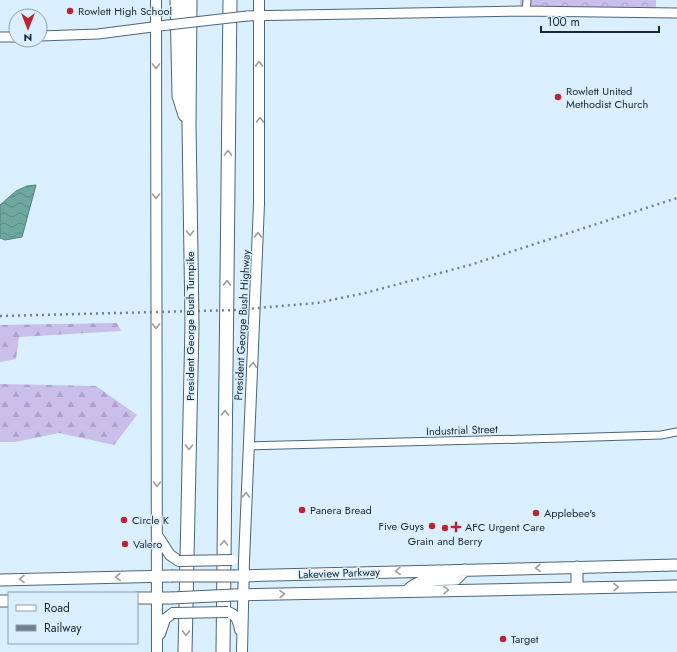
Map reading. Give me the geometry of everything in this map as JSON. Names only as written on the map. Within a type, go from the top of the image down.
[{"type":"highway","points":[[177,0],[179,96],[189,124]]},
{"type":"highway","name":"President George Bush Turnpike","points":[[185,652],[192,324],[189,124],[190,0]]},
{"type":"highway","points":[[223,652],[230,0]]},
{"type":"highway","points":[[230,15],[236,0]]},
{"type":"main road","points":[[156,0],[157,652]]},
{"type":"main road","name":"President George Bush Highway","points":[[242,648],[238,595],[239,576],[244,550],[260,204],[259,0]]},
{"type":"main road","points":[[157,535],[170,555],[179,561],[232,560],[239,557],[244,550]]},
{"type":"main road","name":"Lakeview Parkway","points":[[0,580],[157,576],[239,576],[677,565]]},
{"type":"main road","points":[[577,567],[577,588]]},
{"type":"main road","points":[[406,591],[414,583],[422,580],[456,579],[465,570]]},
{"type":"main road","name":"Lakeview Parkway","points":[[138,598],[677,586]]},
{"type":"main road","points":[[157,640],[165,619],[173,613],[228,612],[232,613],[238,621],[242,648]]},
{"type":"street","points":[[526,11],[527,0]]},
{"type":"street","points":[[48,36],[98,34],[258,15],[526,11],[677,13]]},
{"type":"street","name":"Industrial Street","points":[[248,446],[661,435],[677,432]]},
{"type":"green space","points":[[520,0],[656,0],[656,8],[520,11]]},
{"type":"green space","points":[[117,323],[121,331],[19,337],[16,359],[0,362],[0,325]]},
{"type":"green space","points":[[0,384],[96,386],[137,415],[114,445],[59,433],[15,442],[0,442]]},
{"type":"water","points":[[36,185],[22,237],[5,240],[0,238],[0,205],[16,191],[27,186]]},
{"type":"railway","points":[[0,316],[235,310],[317,303],[365,293],[470,265],[677,198]]},
{"type":"place","name":"Rowlett High School","points":[[70,11]]},
{"type":"place","name":"Rowlett United Methodist Church","points":[[558,97]]},
{"type":"place","name":"Panera Bread","points":[[302,510]]},
{"type":"place","name":"Applebee's","points":[[536,513]]},
{"type":"place","name":"Circle K","points":[[124,520]]},
{"type":"place","name":"Five Guys","points":[[432,526]]},
{"type":"place","name":"AFC Urgent Care","points":[[456,527]]},
{"type":"place","name":"Grain and Berry","points":[[445,528]]},
{"type":"place","name":"Valero","points":[[125,544]]},
{"type":"place","name":"Target","points":[[503,639]]}]
